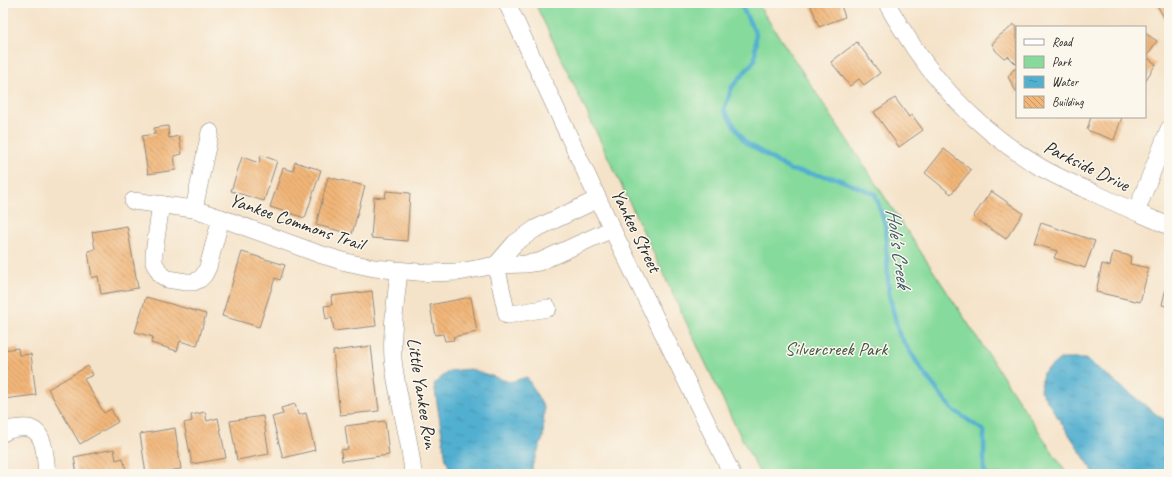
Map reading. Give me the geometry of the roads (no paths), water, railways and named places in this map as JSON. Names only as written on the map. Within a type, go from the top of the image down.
[{"type":"street","name":"Yankee Street","points":[[507,3],[612,229],[732,474]]},
{"type":"street","name":"Parkside Drive","points":[[887,3],[925,64],[945,89],[968,113],[1000,140],[1063,180],[1169,226]]},
{"type":"street","points":[[1136,212],[1169,129]]},
{"type":"street","points":[[194,209],[210,132]]},
{"type":"street","points":[[548,308],[507,315],[496,265],[515,243],[535,229],[598,199]]},
{"type":"street","name":"Yankee Commons Trail","points":[[133,201],[194,209],[319,254],[346,262],[374,268],[428,273],[459,272],[496,265],[539,262],[612,229]]},
{"type":"street","points":[[161,204],[154,262],[161,276],[167,279],[194,282],[204,275],[208,267],[221,218]]},
{"type":"street","name":"Little Yankee Run","points":[[398,271],[392,335],[393,359],[413,474]]},
{"type":"street","points":[[3,433],[13,428],[26,427],[35,430],[42,438],[48,474]]},
{"type":"water","points":[[1060,359],[1086,359],[1160,417],[1169,422],[1169,474],[1095,474],[1040,390],[1043,373]]},
{"type":"water","points":[[470,369],[510,382],[527,377],[544,408],[543,438],[532,466],[533,474],[452,474],[446,460],[434,384],[449,371]]},
{"type":"waterway","name":"Hole's Creek","points":[[740,3],[756,34],[755,60],[732,87],[724,110],[745,142],[790,170],[835,178],[875,194],[885,224],[889,294],[899,334],[923,372],[952,409],[984,431],[984,469],[986,474]]},
{"type":"park label","name":"Silvercreek Park","points":[[836,348]]}]
